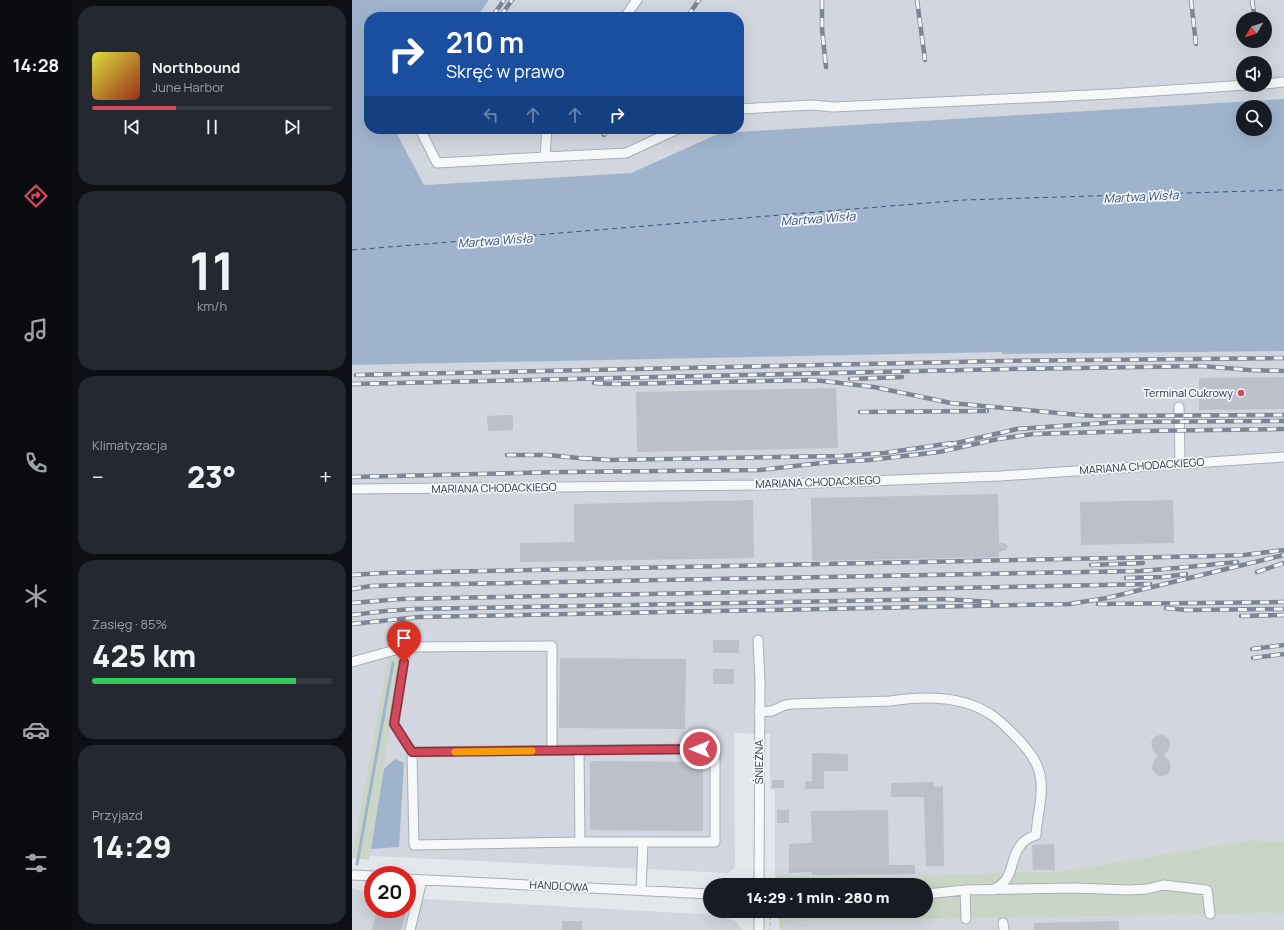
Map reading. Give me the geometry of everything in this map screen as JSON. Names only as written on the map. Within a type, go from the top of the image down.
[{"type":"street","points":[[629,12],[637,0]]},
{"type":"street","points":[[1272,83],[1284,82]]},
{"type":"street","points":[[744,109],[1110,94],[1236,86]]},
{"type":"street","points":[[422,134],[437,164],[626,153],[667,134]]},
{"type":"street","points":[[545,157],[547,134]]},
{"type":"street","points":[[1179,407],[1180,464]]},
{"type":"street","name":"MARIANA CHODACKIEGO","points":[[352,489],[760,485],[1000,476],[1284,457]]},
{"type":"street","name":"ŚNIEŻNA","points":[[758,640],[759,878]]},
{"type":"street","points":[[352,662],[406,647],[552,646],[552,750]]},
{"type":"street","points":[[406,647],[394,724],[412,752],[414,845],[580,842],[715,842],[715,749],[412,752]]},
{"type":"street","points":[[759,712],[772,711],[785,705],[793,704],[883,702],[929,697],[970,704],[990,714],[1005,726],[1021,742],[1030,754],[1038,769],[1041,784],[1041,799],[1036,835],[1028,838],[1021,845],[1017,852],[1009,877],[1000,887],[992,890]]},
{"type":"street","points":[[579,750],[580,842]]},
{"type":"street","points":[[641,890],[643,842]]},
{"type":"street","points":[[352,875],[364,876]]},
{"type":"street","name":"HANDLOWA","points":[[416,880],[703,894]]},
{"type":"street","points":[[410,930],[422,880]]},
{"type":"street","points":[[933,893],[965,890],[1074,888],[1128,890],[1147,889],[1163,885],[1206,890],[1210,914]]},
{"type":"street","points":[[965,890],[966,919]]},
{"type":"street","points":[[759,918],[759,930]]},
{"type":"path","points":[[770,918],[770,930]]},
{"type":"shaded area","points":[[489,0],[1284,0],[1284,99],[1236,100],[1236,102],[744,132],[744,12],[481,12]]},
{"type":"shaded area","points":[[397,134],[718,134],[631,173],[424,185]]},
{"type":"shaded area","points":[[1002,351],[1003,354],[1284,351],[1284,841],[1249,840],[1063,871],[951,874],[914,877],[775,875],[775,790],[770,789],[770,734],[734,733],[735,867],[728,873],[352,855],[352,365]]},
{"type":"shaded area","points":[[352,888],[364,892],[364,918],[416,918],[416,898],[703,914],[703,918],[726,918],[735,921],[743,930],[352,930]]},
{"type":"shaded area","points":[[1284,913],[1284,930],[780,930],[788,922]]},
{"type":"green space","points":[[388,657],[401,658],[369,860],[352,858]]},
{"type":"green space","points":[[1249,840],[1284,841],[1284,913],[788,922],[780,929],[779,918],[933,918],[933,878],[775,878],[775,875],[914,877],[951,874],[1063,871]]},
{"type":"water","name":"Martwa Wisła","points":[[352,0],[489,0],[481,12],[364,12],[364,134],[397,134],[424,185],[631,173],[718,134],[744,134],[744,132],[1236,102],[1236,136],[1272,136],[1272,100],[1267,100],[1284,99],[1284,351],[1002,354],[1002,352],[352,365]]},
{"type":"water","points":[[395,759],[404,763],[399,847],[371,849],[384,769]]},
{"type":"building","name":"Terminal Cukrowy","points":[[1284,377],[1284,409],[1199,410],[1199,378]]},
{"type":"building","points":[[836,388],[838,448],[637,452],[636,392]]},
{"type":"building","points":[[513,415],[513,430],[488,431],[487,416]]},
{"type":"building","points":[[998,494],[999,543],[1005,543],[1008,546],[1006,550],[999,552],[999,557],[812,561],[811,498]]},
{"type":"building","points":[[753,500],[754,558],[520,562],[520,543],[574,542],[574,504]]},
{"type":"building","points":[[1173,500],[1174,543],[1081,545],[1080,502]]},
{"type":"building","points":[[713,640],[739,640],[739,653],[713,653]]},
{"type":"building","points":[[560,658],[686,659],[685,729],[559,728]]},
{"type":"building","points":[[713,669],[734,669],[734,684],[713,684]]},
{"type":"building","points":[[1162,734],[1168,738],[1170,742],[1169,749],[1164,756],[1169,760],[1171,768],[1168,774],[1160,777],[1152,769],[1153,762],[1158,755],[1153,751],[1151,743],[1154,737]]},
{"type":"building","points":[[812,753],[848,754],[848,771],[824,771],[824,789],[805,789],[805,781],[812,781]]},
{"type":"building","points":[[590,761],[703,762],[703,831],[590,830]]},
{"type":"building","points":[[772,780],[784,780],[784,788],[772,788]]},
{"type":"building","points":[[934,782],[934,787],[943,786],[944,866],[926,866],[924,797],[891,797],[891,783]]},
{"type":"building","points":[[777,810],[789,810],[789,823],[777,823]]},
{"type":"building","points":[[888,810],[889,865],[915,865],[915,874],[812,875],[812,872],[789,873],[789,844],[812,843],[811,811]]},
{"type":"building","points":[[1054,844],[1055,870],[1033,870],[1032,845]]},
{"type":"building","points":[[375,918],[404,918],[401,930],[372,930]]},
{"type":"building","points":[[562,921],[582,921],[582,930],[562,930]]},
{"type":"building","points":[[1119,921],[1119,930],[1034,930],[1034,923]]},
{"type":"waterway","points":[[357,864],[393,663]]},
{"type":"ferry route","points":[[352,250],[964,200],[1284,190]]},
{"type":"railway","points":[[496,12],[504,0]]},
{"type":"railway","points":[[504,12],[512,0]]},
{"type":"railway","points":[[691,12],[699,0]]},
{"type":"railway","points":[[822,0],[822,29],[826,67]]},
{"type":"railway","points":[[917,0],[925,60]]},
{"type":"railway","points":[[1191,0],[1196,44]]},
{"type":"railway","points":[[1252,0],[1254,12]]},
{"type":"railway","points":[[356,375],[1002,361],[1284,358]]},
{"type":"railway","points":[[352,384],[1202,366],[1284,371]]},
{"type":"railway","points":[[850,379],[902,377]]},
{"type":"railway","points":[[808,380],[874,387],[951,403],[1079,415],[1284,415]]},
{"type":"railway","points":[[594,383],[616,384],[812,380]]},
{"type":"railway","points":[[860,412],[987,411]]},
{"type":"railway","points":[[948,445],[1017,429],[1123,422],[1284,421]]},
{"type":"railway","points":[[352,477],[564,472],[760,470],[939,452],[998,439],[1033,434],[1284,429]]},
{"type":"railway","points":[[583,458],[609,460],[841,456],[884,453],[952,443]]},
{"type":"railway","points":[[507,455],[548,455],[588,459]]},
{"type":"railway","points":[[352,575],[382,573],[1214,556],[1244,555],[1284,550]]},
{"type":"railway","points":[[352,624],[419,617],[1069,604],[1107,598],[1284,555]]},
{"type":"railway","points":[[352,589],[371,586],[400,585],[1140,571],[1237,562]]},
{"type":"railway","points":[[1091,565],[1143,563]]},
{"type":"railway","points":[[1257,572],[1284,563]]},
{"type":"railway","points":[[1126,578],[1163,577],[1186,574]]},
{"type":"railway","points":[[352,603],[401,599],[1150,584]]},
{"type":"railway","points":[[352,615],[414,609],[944,599],[991,602]]},
{"type":"railway","points":[[1098,604],[1284,602]]},
{"type":"railway","points":[[1166,608],[1186,610],[1284,609]]},
{"type":"railway","points":[[1241,616],[1284,615]]},
{"type":"railway","points":[[1252,649],[1284,645]]},
{"type":"railway","points":[[1253,658],[1284,654]]},
{"type":"slow traffic","points":[[455,752],[532,751]]},
{"type":"place","name":"Terminal Cukrowy","points":[[1241,393]]},
{"type":"route","points":[[404,662],[394,724],[412,752],[700,749]]}]
